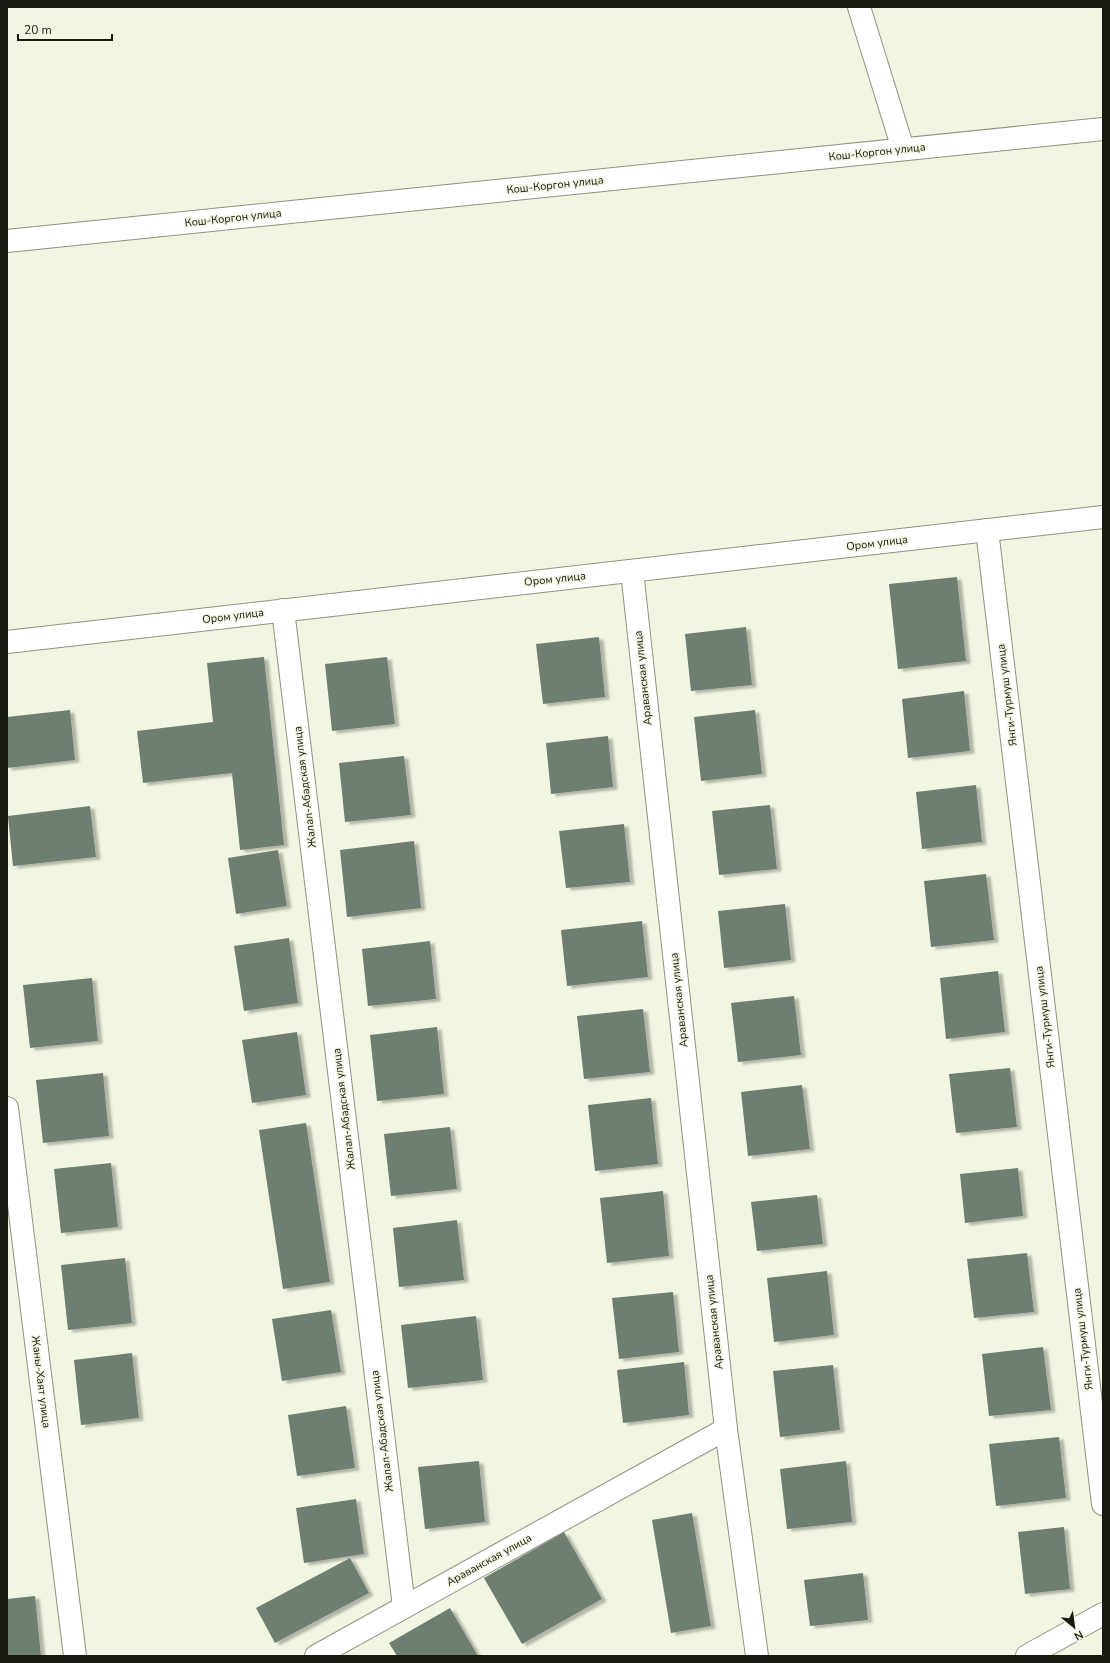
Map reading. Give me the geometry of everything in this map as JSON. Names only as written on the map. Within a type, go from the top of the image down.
[{"type":"street","points":[[859,7],[903,149]]},
{"type":"street","name":"Кош-Коргон улица","points":[[7,241],[1103,129]]},
{"type":"street","name":"Ором улица","points":[[7,642],[1103,517]]},
{"type":"street","name":"Янги-Турмуш улица","points":[[987,530],[1103,1504]]},
{"type":"street","name":"Араванская улица","points":[[632,571],[726,1429],[757,1656]]},
{"type":"street","name":"Жалал-Абадская улица","points":[[284,610],[404,1607]]},
{"type":"street","name":"Жаны-Хаят улица","points":[[7,1108],[75,1656]]},
{"type":"street","name":"Араванская улица","points":[[316,1656],[726,1429]]},
{"type":"street","points":[[1027,1656],[1103,1614]]},
{"type":"building","points":[[957,577],[966,661],[898,669],[889,584]]},
{"type":"building","points":[[746,627],[752,685],[691,691],[685,634]]},
{"type":"building","points":[[599,637],[605,697],[543,704],[536,644]]},
{"type":"building","points":[[264,657],[284,845],[240,850],[232,773],[143,783],[137,731],[213,722],[207,663]]},
{"type":"building","points":[[387,657],[395,724],[332,731],[325,664]]},
{"type":"building","points":[[964,691],[970,751],[908,758],[902,699]]},
{"type":"building","points":[[70,710],[75,760],[7,768],[7,717]]},
{"type":"building","points":[[755,710],[762,774],[701,781],[694,717]]},
{"type":"building","points":[[608,736],[613,787],[551,794],[546,743]]},
{"type":"building","points":[[404,756],[411,815],[345,822],[339,763]]},
{"type":"building","points":[[976,785],[982,842],[922,849],[916,792]]},
{"type":"building","points":[[770,805],[777,869],[719,875],[712,811]]},
{"type":"building","points":[[90,806],[96,857],[13,866],[8,816]]},
{"type":"building","points":[[624,824],[630,882],[566,888],[559,831]]},
{"type":"building","points":[[414,841],[421,908],[347,917],[340,850]]},
{"type":"building","points":[[278,850],[287,906],[236,914],[228,858]]},
{"type":"building","points":[[986,874],[994,940],[931,947],[924,881]]},
{"type":"building","points":[[785,904],[791,960],[724,968],[718,911]]},
{"type":"building","points":[[642,921],[648,977],[567,986],[561,930]]},
{"type":"building","points":[[289,938],[298,1003],[244,1011],[234,946]]},
{"type":"building","points":[[430,941],[436,999],[368,1006],[362,949]]},
{"type":"building","points":[[998,971],[1005,1032],[946,1039],[940,978]]},
{"type":"building","points":[[92,978],[98,1041],[30,1048],[23,985]]},
{"type":"building","points":[[794,996],[801,1055],[738,1062],[731,1003]]},
{"type":"building","points":[[643,1009],[650,1072],[584,1079],[577,1016]]},
{"type":"building","points":[[437,1027],[444,1094],[377,1101],[370,1035]]},
{"type":"building","points":[[297,1032],[306,1095],[252,1103],[242,1040]]},
{"type":"building","points":[[1010,1068],[1017,1127],[956,1133],[949,1074]]},
{"type":"building","points":[[103,1073],[109,1136],[43,1143],[36,1080]]},
{"type":"building","points":[[802,1085],[810,1149],[748,1156],[741,1092]]},
{"type":"building","points":[[651,1098],[658,1164],[595,1171],[588,1105]]},
{"type":"building","points":[[306,1123],[330,1282],[283,1289],[259,1130]]},
{"type":"building","points":[[450,1127],[457,1189],[391,1196],[384,1134]]},
{"type":"building","points":[[111,1163],[118,1227],[61,1233],[54,1169]]},
{"type":"building","points":[[1018,1168],[1023,1216],[965,1223],[960,1174]]},
{"type":"building","points":[[663,1191],[669,1256],[607,1263],[600,1198]]},
{"type":"building","points":[[817,1195],[823,1244],[757,1251],[751,1202]]},
{"type":"building","points":[[457,1220],[464,1280],[399,1287],[393,1228]]},
{"type":"building","points":[[1027,1253],[1034,1312],[974,1318],[967,1259]]},
{"type":"building","points":[[125,1258],[132,1323],[68,1330],[61,1265]]},
{"type":"building","points":[[827,1271],[834,1335],[774,1342],[767,1278]]},
{"type":"building","points":[[673,1292],[679,1352],[619,1359],[612,1298]]},
{"type":"building","points":[[331,1310],[341,1372],[282,1381],[272,1319]]},
{"type":"building","points":[[476,1316],[483,1380],[408,1388],[401,1325]]},
{"type":"building","points":[[1043,1347],[1051,1410],[989,1416],[982,1354]]},
{"type":"building","points":[[132,1353],[139,1418],[81,1425],[74,1360]]},
{"type":"building","points":[[684,1362],[689,1415],[623,1423],[617,1370]]},
{"type":"building","points":[[833,1365],[840,1430],[780,1437],[773,1371]]},
{"type":"building","points":[[346,1406],[355,1468],[297,1476],[288,1415]]},
{"type":"building","points":[[1059,1437],[1066,1498],[996,1506],[989,1444]]},
{"type":"building","points":[[479,1461],[485,1522],[425,1529],[418,1467]]},
{"type":"building","points":[[846,1461],[852,1522],[787,1529],[780,1469]]},
{"type":"building","points":[[356,1499],[364,1554],[304,1563],[296,1508]]},
{"type":"building","points":[[692,1513],[711,1626],[671,1633],[652,1520]]},
{"type":"building","points":[[1064,1527],[1070,1589],[1025,1594],[1018,1532]]},
{"type":"building","points":[[564,1532],[602,1599],[522,1644],[484,1578]]},
{"type":"building","points":[[350,1558],[369,1593],[275,1643],[256,1608]]},
{"type":"building","points":[[863,1573],[868,1620],[810,1626],[804,1580]]},
{"type":"building","points":[[35,1596],[41,1656],[7,1656],[7,1599]]},
{"type":"building","points":[[450,1608],[478,1656],[397,1656],[389,1643]]}]
